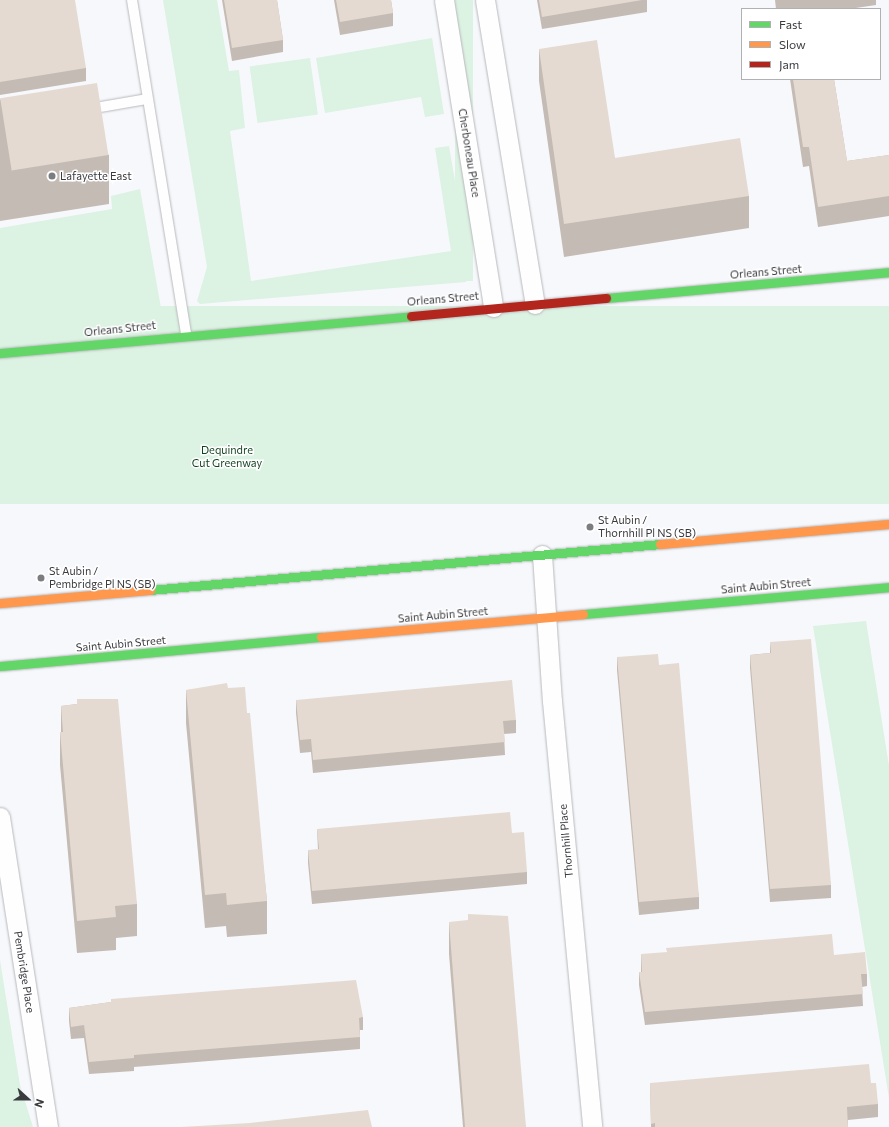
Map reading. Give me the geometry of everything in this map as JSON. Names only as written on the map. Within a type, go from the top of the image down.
[{"type":"main road","name":"Orleans Street","points":[[0,353],[186,334],[889,272]]},
{"type":"main road","points":[[0,603],[889,524]]},
{"type":"main road","name":"Saint Aubin Street","points":[[0,666],[889,587]]},
{"type":"street","name":"Cherboneau Place","points":[[444,0],[493,307]]},
{"type":"street","points":[[485,0],[535,304]]},
{"type":"street","name":"Thornhill Place","points":[[542,555],[548,617],[552,701],[592,1127]]},
{"type":"street","name":"Pembridge Place","points":[[0,817],[48,1127]]},
{"type":"lane","points":[[132,0],[186,334]]},
{"type":"lane","points":[[80,110],[147,99]]},
{"type":"green space","points":[[163,0],[217,0],[229,71],[239,70],[245,128],[230,131],[251,281],[451,251],[435,148],[449,146],[471,274],[466,282],[200,304],[197,301],[207,267]]},
{"type":"green space","points":[[455,0],[473,0],[473,281],[455,281]]},
{"type":"green space","points":[[432,38],[444,114],[425,117],[421,97],[325,113],[316,58]]},
{"type":"green space","points":[[310,58],[318,114],[258,123],[250,66]]},
{"type":"green space","points":[[140,189],[161,308],[0,324],[0,228],[112,209],[111,196]]},
{"type":"green space","name":"Dequindre Cut Greenway","points":[[0,306],[889,306],[889,504],[0,504]]},
{"type":"green space","points":[[866,621],[889,766],[889,1098],[813,626]]},
{"type":"green space","points":[[0,960],[20,1085],[33,1127],[0,1127]]},
{"type":"building","points":[[0,0],[75,0],[86,68],[0,82]]},
{"type":"building","points":[[224,0],[277,0],[283,40],[232,48]]},
{"type":"building","points":[[336,0],[391,0],[393,13],[340,22]]},
{"type":"building","points":[[539,0],[642,0],[542,17]]},
{"type":"building","points":[[597,40],[615,158],[740,138],[749,196],[564,224],[539,49]]},
{"type":"building","points":[[793,80],[834,80],[847,161],[889,155],[889,196],[818,207],[809,147],[803,147]]},
{"type":"building","points":[[97,83],[108,155],[12,170],[0,98]]},
{"type":"building","points":[[811,639],[831,885],[770,889],[750,655],[771,653],[770,642]]},
{"type":"building","points":[[658,654],[659,665],[679,663],[699,897],[639,902],[617,657]]},
{"type":"building","points":[[512,680],[516,720],[503,721],[505,742],[313,760],[311,739],[300,740],[296,700]]},
{"type":"building","points":[[227,683],[228,688],[245,687],[247,713],[250,713],[267,901],[227,905],[226,893],[205,895],[186,690]]},
{"type":"building","points":[[77,699],[118,699],[137,904],[115,906],[116,917],[77,921],[60,732],[63,732],[61,706],[77,704]]},
{"type":"building","points":[[510,812],[512,833],[524,832],[527,872],[312,891],[308,850],[319,849],[317,829]]},
{"type":"building","points":[[468,914],[508,916],[526,1127],[465,1127],[449,922],[468,920]]},
{"type":"building","points":[[832,934],[834,955],[865,952],[867,974],[861,974],[863,994],[645,1012],[639,972],[642,972],[641,954],[667,952],[666,948]]},
{"type":"building","points":[[356,980],[363,1017],[359,1018],[360,1037],[134,1055],[134,1058],[89,1062],[84,1025],[71,1027],[69,1008],[111,1002],[111,999]]},
{"type":"building","points":[[869,1064],[871,1083],[876,1083],[878,1104],[847,1107],[848,1127],[655,1127],[655,1123],[651,1124],[650,1083]]},
{"type":"building","points":[[368,1110],[372,1127],[181,1127],[250,1123]]},
{"type":"traffic: fast","points":[[606,298],[889,272]]},
{"type":"traffic: fast","points":[[0,353],[411,316]]},
{"type":"traffic: fast","points":[[150,590],[660,544]]},
{"type":"traffic: fast","points":[[583,614],[889,587]]},
{"type":"traffic: fast","points":[[0,666],[321,637]]},
{"type":"traffic: slow","points":[[660,544],[889,524]]},
{"type":"traffic: slow","points":[[0,603],[150,590]]},
{"type":"traffic: slow","points":[[321,637],[583,614]]},
{"type":"traffic: jam","points":[[411,316],[606,298]]},
{"type":"place","name":"Lafayette East","points":[[52,176]]},
{"type":"place","name":"St Aubin / Thornhill Pl NS (SB)","points":[[590,527]]},
{"type":"place","name":"St Aubin / Pembridge Pl NS (SB)","points":[[41,578]]}]
